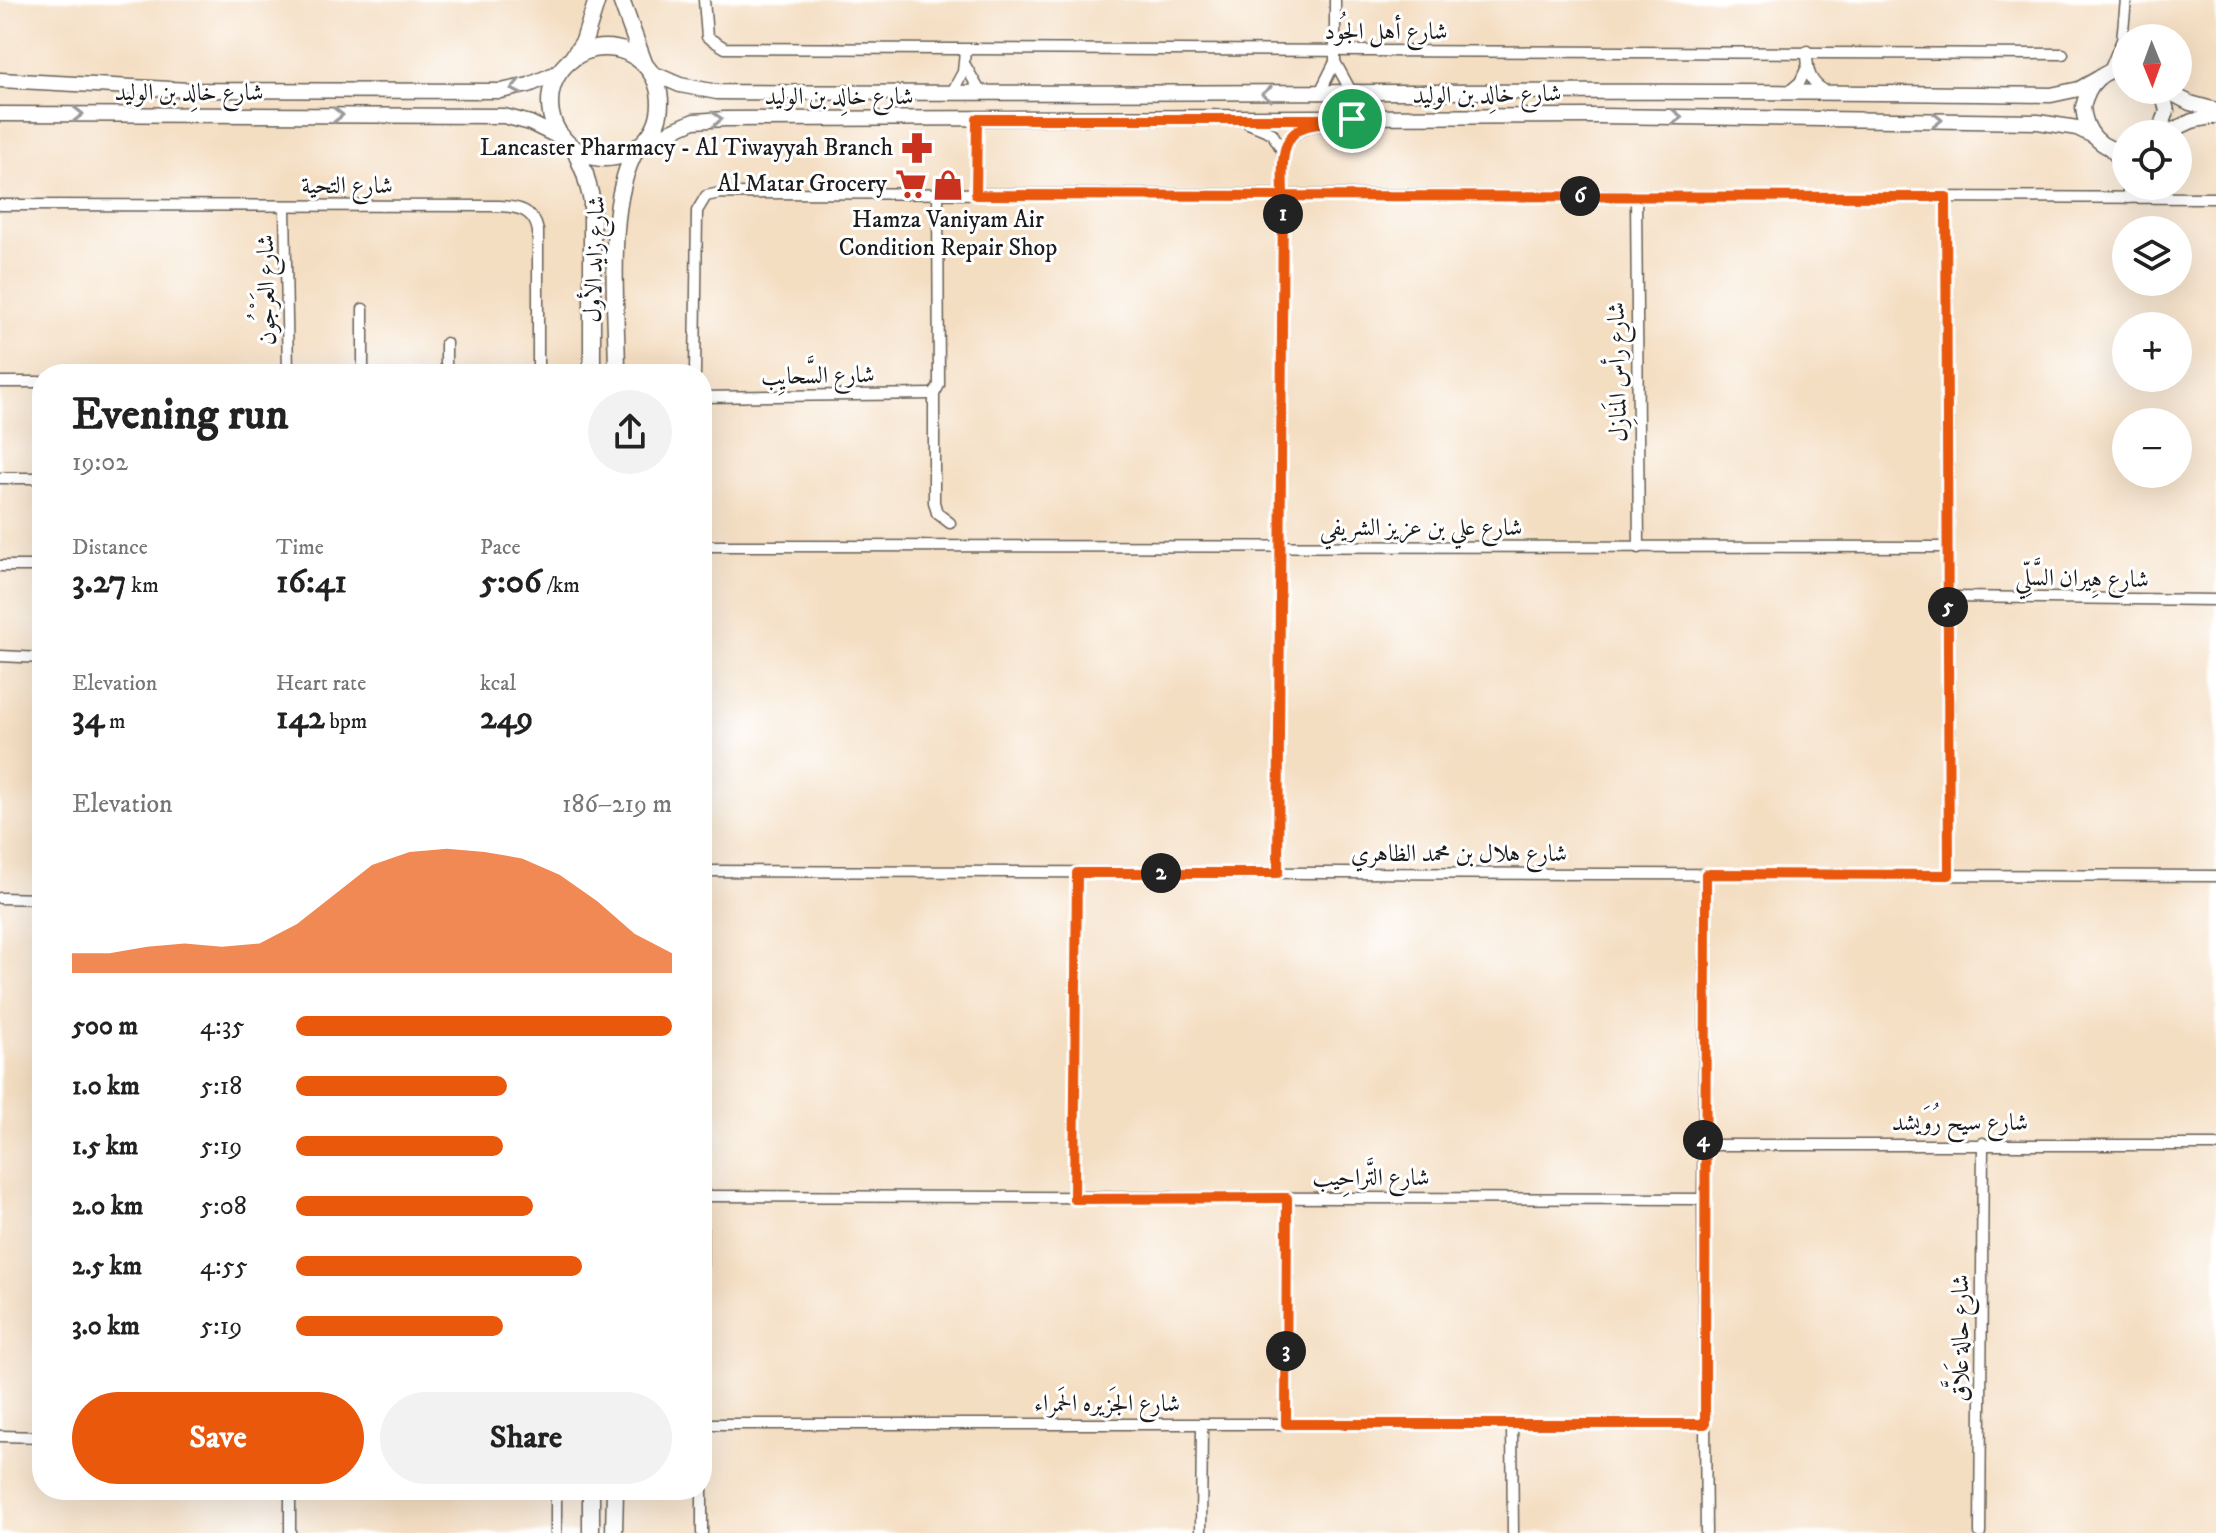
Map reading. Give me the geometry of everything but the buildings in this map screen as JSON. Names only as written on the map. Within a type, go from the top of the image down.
[{"type":"main road","points":[[597,0],[584,41],[555,82],[550,106],[569,144],[599,158],[612,158],[640,145],[652,133],[660,109],[660,96],[621,0]]},
{"type":"main road","points":[[565,67],[580,55],[607,49],[621,51],[647,68]]},
{"type":"main road","name":"شارع زايد الأول","points":[[569,144],[585,174],[592,201],[592,364]]},
{"type":"main road","name":"شارع زايد الأول","points":[[617,364],[618,204],[622,180],[640,145]]},
{"type":"main road","points":[[591,1500],[591,1533]]},
{"type":"main road","points":[[614,1533],[615,1500]]},
{"type":"street","name":"شارع أهل الجُود","points":[[704,0],[707,37],[725,48],[1335,57],[1807,51],[2063,54]]},
{"type":"street","points":[[1319,94],[1335,57],[1335,0]]},
{"type":"street","points":[[2112,154],[2087,128],[2083,107],[2103,75],[2126,22],[2126,0]]},
{"type":"street","points":[[951,94],[965,65],[965,51]]},
{"type":"street","points":[[1807,51],[1807,67],[1812,79],[1827,92]]},
{"type":"street","points":[[1335,57],[1352,94]]},
{"type":"street","points":[[965,65],[981,93]]},
{"type":"street","name":"شارع خالِد بن الوليد","points":[[0,80],[189,90],[501,91],[529,85],[565,67]]},
{"type":"street","points":[[1787,93],[1800,82],[1807,67]]},
{"type":"street","name":"شارع خالِد بن الوليد","points":[[647,68],[680,85],[717,92],[951,94],[1827,92],[2051,95],[2079,89],[2112,72]]},
{"type":"street","points":[[1599,116],[1610,109],[1630,106],[1631,92]]},
{"type":"street","points":[[2192,104],[2216,110]]},
{"type":"street","name":"شارع خالِد بن الوليد","points":[[0,114],[504,116],[530,123],[569,144]]},
{"type":"street","name":"شارع خالِد بن الوليد","points":[[640,145],[679,126],[710,120],[1599,116],[2038,122],[2077,128],[2112,146]]},
{"type":"street","points":[[2192,121],[2216,116]]},
{"type":"street","points":[[976,195],[977,119]]},
{"type":"street","points":[[1207,119],[1265,127],[1283,152]]},
{"type":"street","points":[[1278,873],[1283,152],[1296,131],[1307,126],[1352,119]]},
{"type":"street","points":[[695,364],[697,211],[706,196],[789,193],[2112,198]]},
{"type":"street","points":[[938,195],[939,385],[934,394],[934,509],[950,523]]},
{"type":"street","name":"شارع رأس المَنازِل","points":[[1636,196],[1639,548]]},
{"type":"street","points":[[1946,197],[1949,875]]},
{"type":"street","points":[[2192,198],[2216,198]]},
{"type":"street","name":"شارع التحية","points":[[0,205],[500,206],[531,214],[538,231],[538,364]]},
{"type":"street","name":"شارع العَرْجُون","points":[[285,206],[288,364]]},
{"type":"street","points":[[363,309],[363,364]]},
{"type":"street","points":[[446,343],[446,364]]},
{"type":"street","points":[[0,382],[32,382]]},
{"type":"street","name":"شارع السَّحايِب","points":[[712,397],[934,394]]},
{"type":"street","points":[[0,478],[32,478]]},
{"type":"street","name":"شارع علي بن عزيز الشريفي","points":[[712,546],[1947,547]]},
{"type":"street","points":[[0,566],[32,566]]},
{"type":"street","name":"شارع هِيران السَّلِّي","points":[[1948,597],[2216,600]]},
{"type":"street","points":[[0,656],[32,658]]},
{"type":"street","name":"شارع هلال بن محمد الظاهري","points":[[712,871],[2216,876]]},
{"type":"street","points":[[1074,1199],[1077,873]]},
{"type":"street","points":[[1706,874],[1703,1145],[1706,1533]]},
{"type":"street","points":[[0,898],[32,899]]},
{"type":"street","name":"شارع حالة عَلاَّق","points":[[1980,1533],[1983,1143]]},
{"type":"street","name":"شارع سيح رُوَيشد","points":[[1703,1145],[2216,1145]]},
{"type":"street","name":"شارع التَّراحِيب","points":[[712,1196],[1703,1199]]},
{"type":"street","points":[[1286,1424],[1287,1198]]},
{"type":"street","name":"شارع الجَزيره الحَمراء","points":[[712,1424],[1705,1424]]},
{"type":"street","points":[[1201,1533],[1202,1424]]},
{"type":"street","points":[[1512,1424],[1513,1533]]},
{"type":"street","points":[[0,1436],[32,1437]]},
{"type":"street","points":[[290,1500],[290,1533]]},
{"type":"street","points":[[556,1500],[556,1533]]},
{"type":"street","points":[[702,1500],[702,1533]]},
{"type":"place","name":"Lancaster Pharmacy - Al Tiwayyah Branch","points":[[917,148]]},
{"type":"place","name":"Al Matar Grocery","points":[[911,184]]},
{"type":"place","name":"Hamza Vaniyam Air Condition Repair Shop","points":[[948,185]]},
{"type":"route","points":[[1352,119],[977,119],[976,195],[1283,196],[1278,873],[1077,873],[1074,1199],[1287,1198],[1286,1424],[1705,1424],[1703,1199],[1706,874],[1949,875],[1946,197],[1283,196],[1283,152],[1296,131],[1307,126],[1352,119]]}]
